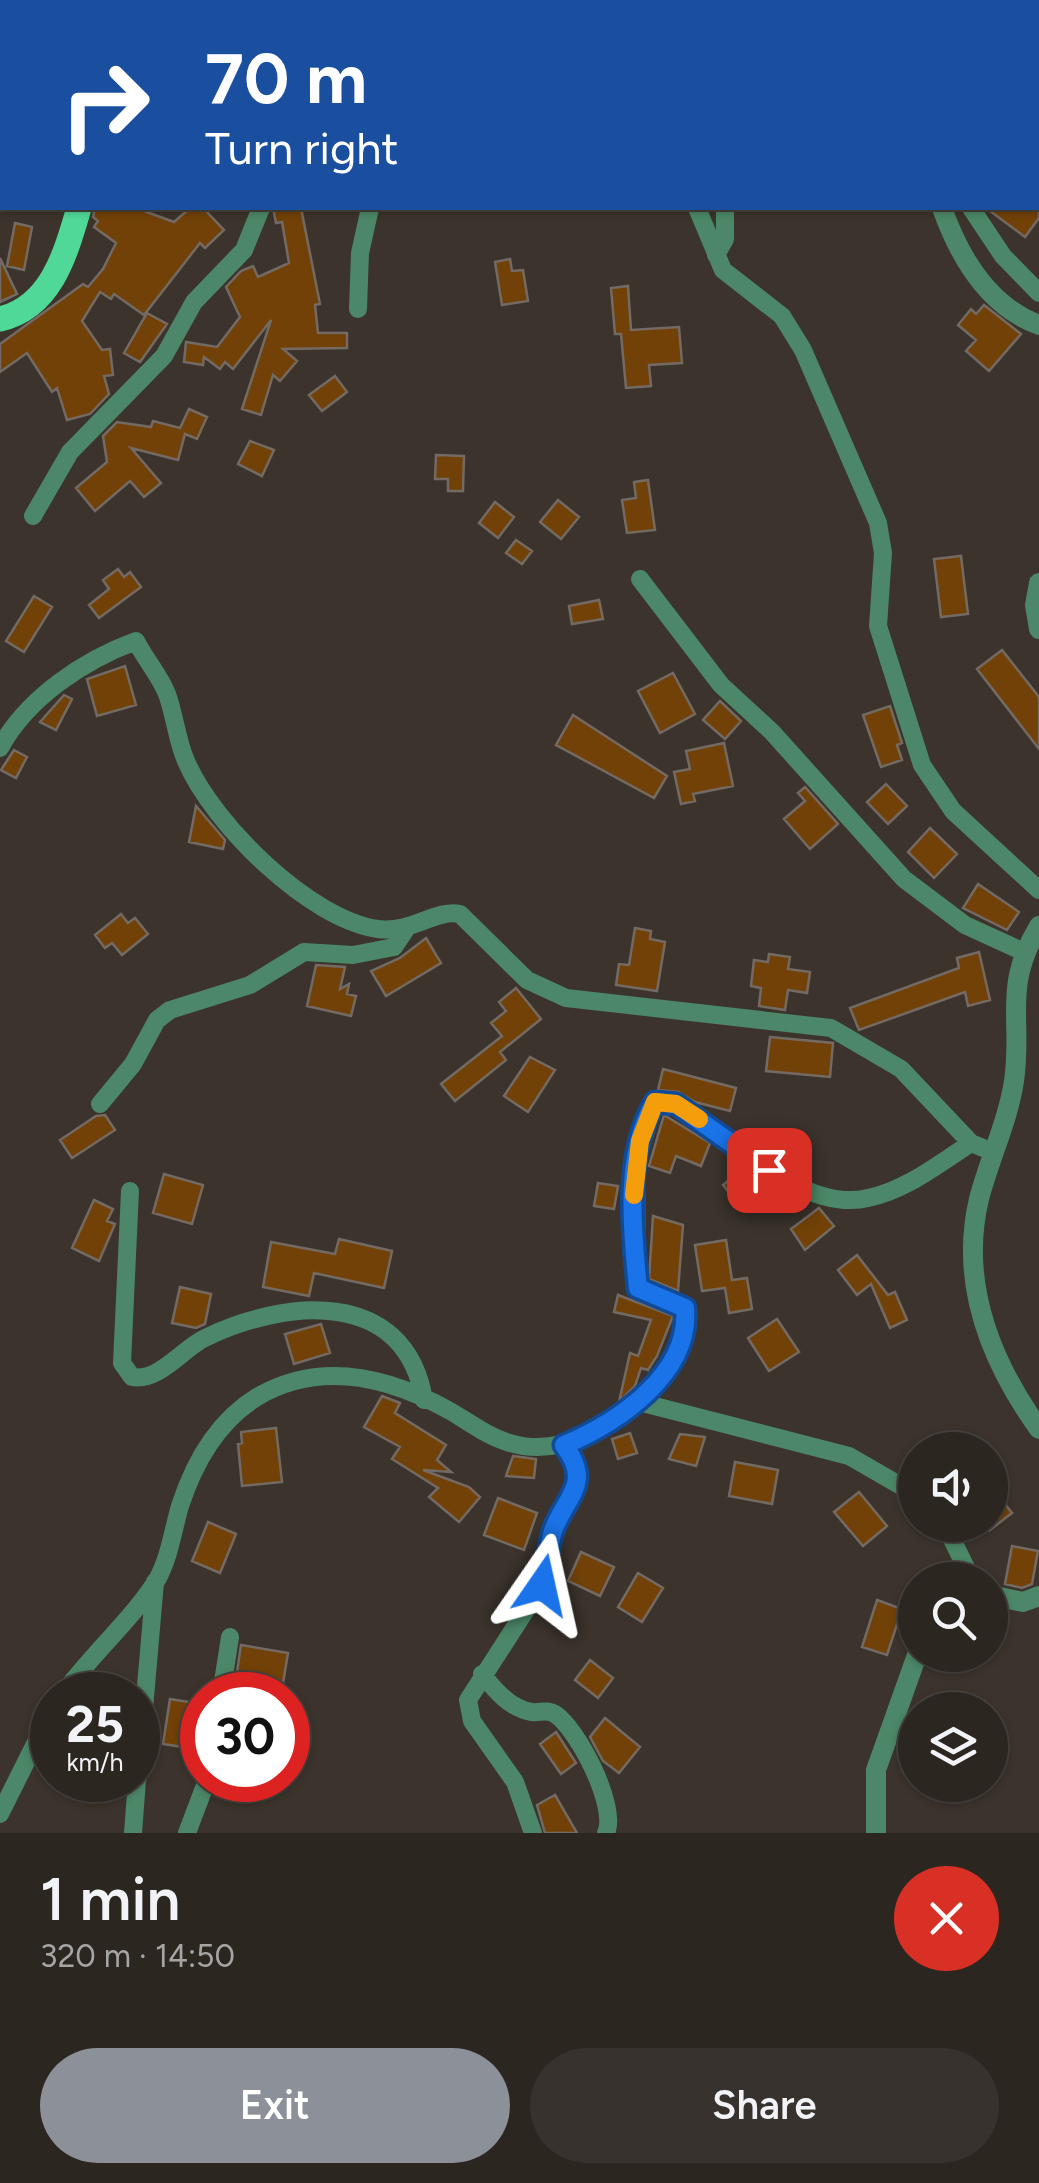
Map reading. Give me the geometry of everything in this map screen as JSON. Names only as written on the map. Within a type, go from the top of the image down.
[{"type":"main road","points":[[0,319],[33,304],[53,278],[78,210]]},
{"type":"street","points":[[33,516],[70,452],[164,356],[194,302],[244,250],[260,210]]},
{"type":"street","points":[[358,309],[360,253],[370,210]]},
{"type":"street","points":[[699,210],[716,256],[734,282],[787,322],[878,523],[883,554],[878,626],[922,764],[953,811],[1039,890]]},
{"type":"street","points":[[716,256],[725,240],[725,210]]},
{"type":"street","points":[[943,210],[972,272],[1009,308],[1039,325]]},
{"type":"street","points":[[972,210],[1003,256],[1039,292]]},
{"type":"street","points":[[640,579],[721,685],[772,732],[904,879],[965,924],[1024,952]]},
{"type":"street","points":[[1039,583],[1035,605],[1039,629]]},
{"type":"street","points":[[0,748],[22,717],[60,683],[96,658],[136,641],[165,689],[184,760],[206,794],[254,851],[318,908],[360,924],[406,930]]},
{"type":"street","points":[[100,1104],[133,1064],[156,1020],[170,1010],[250,985],[304,952],[353,955],[394,947],[406,930],[442,914],[460,914],[514,970],[536,986],[566,998],[810,1022],[842,1032],[902,1069],[971,1143],[992,1152]]},
{"type":"street","points":[[1039,926],[1024,952],[1014,996],[1014,1081],[992,1152],[974,1233],[982,1315],[998,1368],[1039,1429]]},
{"type":"street","points":[[147,1672],[156,1582],[193,1471],[213,1438],[256,1398],[316,1374],[377,1380],[507,1442],[564,1445],[639,1402],[676,1350],[686,1321],[685,1308],[638,1288],[636,1162],[655,1102],[676,1104],[792,1182],[849,1200],[882,1195],[971,1143]]},
{"type":"street","points":[[130,1191],[122,1364],[132,1378],[155,1374],[178,1354],[226,1328],[275,1314],[322,1308],[364,1320],[389,1333],[420,1372],[424,1400]]},
{"type":"street","points":[[639,1402],[849,1456],[898,1484]]},
{"type":"street","points":[[533,1833],[515,1782],[468,1711],[468,1700],[542,1585],[552,1534],[578,1481],[574,1458],[564,1445]]},
{"type":"street","points":[[81,1672],[156,1582]]},
{"type":"street","points":[[1008,1599],[1023,1602],[1039,1596]]},
{"type":"street","points":[[225,1672],[230,1637]]},
{"type":"street","points":[[876,1833],[876,1770],[911,1672]]},
{"type":"street","points":[[482,1674],[513,1705],[552,1712],[567,1726],[604,1790],[611,1822],[606,1833]]},
{"type":"street","points":[[0,1814],[30,1754]]},
{"type":"street","points":[[133,1833],[135,1802]]},
{"type":"street","points":[[187,1833],[199,1802]]},
{"type":"building","points":[[95,210],[141,210],[174,222],[188,210],[205,210],[224,230],[205,248],[200,243],[144,315],[114,294],[111,299],[100,292],[82,321],[102,350],[110,349],[113,375],[104,376],[109,394],[90,414],[67,420],[57,388],[52,392],[27,353],[0,372],[0,344],[83,284],[88,287],[103,269],[116,243],[94,227],[98,221],[93,217]]},
{"type":"building","points":[[273,210],[301,210],[320,304],[315,305],[318,333],[347,333],[347,348],[283,349],[297,361],[280,381],[273,375],[261,415],[242,409],[271,320],[233,369],[225,362],[220,369],[204,357],[203,365],[184,362],[186,342],[217,347],[240,317],[226,287],[241,271],[253,266],[258,277],[289,263],[282,222],[276,223]]},
{"type":"building","points":[[989,210],[1039,210],[1039,218],[1025,237]]},
{"type":"building","points":[[15,223],[32,227],[24,270],[7,266]]},
{"type":"building","points":[[0,258],[17,294],[0,302]]},
{"type":"building","points":[[510,259],[512,271],[523,270],[528,301],[502,305],[495,262]]},
{"type":"building","points":[[628,286],[631,330],[679,327],[682,363],[649,365],[651,386],[626,388],[621,334],[615,334],[611,288]]},
{"type":"building","points":[[984,305],[1021,334],[989,371],[966,351],[976,340],[958,325],[971,309],[976,314]]},
{"type":"building","points":[[147,313],[167,324],[140,362],[124,353]]},
{"type":"building","points":[[335,376],[347,392],[322,411],[309,395]]},
{"type":"building","points":[[189,409],[207,417],[197,439],[185,434],[178,460],[131,448],[161,483],[144,497],[130,481],[95,511],[76,488],[107,462],[103,436],[117,422],[151,427],[153,421],[180,428]]},
{"type":"building","points":[[250,441],[274,450],[262,476],[238,464]]},
{"type":"building","points":[[436,455],[464,456],[463,491],[448,491],[448,479],[435,479]]},
{"type":"building","points":[[648,480],[655,530],[627,533],[622,500],[636,498],[634,482]]},
{"type":"building","points":[[558,500],[579,517],[561,539],[540,522]]},
{"type":"building","points":[[495,502],[514,517],[498,538],[479,523]]},
{"type":"building","points":[[516,540],[532,551],[522,564],[506,553]]},
{"type":"building","points":[[961,556],[968,614],[941,617],[934,559]]},
{"type":"building","points":[[118,569],[124,577],[130,572],[141,587],[99,618],[89,605],[109,589],[103,580]]},
{"type":"building","points":[[34,596],[52,607],[24,652],[6,641]]},
{"type":"building","points":[[599,600],[603,619],[572,624],[569,606]]},
{"type":"building","points":[[1002,650],[1039,697],[1039,749],[977,669]]},
{"type":"building","points":[[125,666],[136,705],[97,716],[87,679]]},
{"type":"building","points":[[673,673],[695,714],[660,733],[638,691]]},
{"type":"building","points":[[64,695],[72,699],[56,730],[40,722]]},
{"type":"building","points":[[720,701],[741,721],[725,739],[703,720]]},
{"type":"building","points":[[890,706],[902,743],[897,745],[902,760],[881,767],[863,715]]},
{"type":"building","points":[[573,715],[667,776],[654,798],[556,745]]},
{"type":"building","points":[[724,743],[733,786],[693,794],[695,801],[681,804],[674,772],[690,769],[686,751]]},
{"type":"building","points":[[14,750],[27,757],[16,778],[1,770]]},
{"type":"building","points":[[886,784],[907,806],[888,824],[867,802]]},
{"type":"building","points":[[805,787],[838,824],[810,849],[784,819],[805,801],[798,793]]},
{"type":"building","points":[[196,806],[225,840],[223,849],[189,842]]},
{"type":"building","points":[[930,828],[957,854],[934,878],[908,852]]},
{"type":"building","points":[[978,884],[1019,912],[1007,930],[963,908]]},
{"type":"building","points":[[121,914],[128,923],[135,918],[148,934],[122,955],[112,943],[105,948],[95,935]]},
{"type":"building","points":[[635,928],[651,931],[650,939],[665,942],[657,991],[616,985],[619,964],[629,965]]},
{"type":"building","points":[[426,938],[441,963],[386,996],[371,971],[400,958]]},
{"type":"building","points":[[979,952],[990,1000],[968,1006],[965,992],[859,1030],[850,1008],[959,968],[957,958]]},
{"type":"building","points":[[769,954],[790,957],[788,969],[810,972],[807,993],[788,990],[785,1010],[759,1006],[761,988],[751,986],[754,960],[768,962]]},
{"type":"building","points":[[316,965],[345,967],[340,989],[349,984],[347,994],[356,996],[351,1016],[307,1006]]},
{"type":"building","points":[[516,988],[541,1019],[500,1052],[506,1060],[455,1101],[441,1084],[502,1036],[491,1023],[506,1011],[499,1002]]},
{"type":"building","points":[[770,1037],[833,1043],[830,1077],[766,1071]]},
{"type":"building","points":[[530,1057],[555,1070],[528,1112],[504,1096]]},
{"type":"building","points":[[663,1069],[736,1088],[730,1111],[695,1102],[678,1092],[658,1090]]},
{"type":"building","points":[[105,1115],[115,1130],[72,1158],[60,1140],[96,1116]]},
{"type":"building","points":[[664,1115],[710,1143],[701,1166],[676,1156],[670,1173],[649,1166]]},
{"type":"building","points":[[744,1168],[769,1190],[749,1206],[744,1199],[738,1204],[723,1185]]},
{"type":"building","points":[[164,1174],[203,1185],[192,1224],[153,1213]]},
{"type":"building","points":[[598,1183],[618,1186],[614,1209],[594,1206]]},
{"type":"building","points":[[94,1200],[113,1209],[107,1221],[115,1224],[99,1261],[72,1248]]},
{"type":"building","points":[[819,1208],[834,1226],[805,1250],[791,1229]]},
{"type":"building","points":[[653,1216],[683,1225],[678,1291],[649,1279]]},
{"type":"building","points":[[339,1239],[392,1251],[384,1288],[314,1273],[309,1296],[263,1287],[271,1242],[335,1254]]},
{"type":"building","points":[[726,1240],[732,1280],[747,1278],[752,1309],[729,1313],[725,1288],[702,1291],[695,1245]]},
{"type":"building","points":[[857,1255],[888,1295],[895,1292],[907,1320],[890,1328],[871,1284],[857,1295],[838,1270]]},
{"type":"building","points":[[180,1287],[211,1294],[205,1324],[196,1328],[172,1323]]},
{"type":"building","points":[[618,1295],[673,1316],[657,1356],[648,1370],[641,1368],[635,1386],[619,1402],[630,1353],[638,1356],[651,1320],[614,1312]]},
{"type":"building","points":[[777,1319],[799,1352],[769,1371],[748,1338]]},
{"type":"building","points":[[321,1324],[330,1353],[294,1364],[285,1334]]},
{"type":"building","points":[[382,1396],[400,1403],[395,1413],[446,1445],[437,1460],[451,1472],[423,1470],[469,1487],[480,1497],[459,1522],[429,1497],[438,1488],[392,1459],[400,1447],[364,1427]]},
{"type":"building","points":[[276,1428],[282,1482],[242,1486],[238,1444],[242,1443],[241,1432]]},
{"type":"building","points":[[630,1433],[637,1453],[618,1459],[612,1439]]},
{"type":"building","points":[[680,1434],[705,1437],[696,1466],[669,1459]]},
{"type":"building","points":[[513,1456],[536,1459],[534,1478],[506,1476]]},
{"type":"building","points":[[735,1462],[778,1470],[772,1504],[729,1496]]},
{"type":"building","points":[[859,1492],[887,1526],[863,1546],[834,1512]]},
{"type":"building","points":[[498,1498],[537,1513],[524,1550],[484,1535]]},
{"type":"building","points":[[208,1522],[236,1534],[220,1573],[192,1561]]},
{"type":"building","points":[[1012,1546],[1038,1551],[1032,1584],[1022,1588],[1008,1585]]},
{"type":"building","points":[[581,1552],[614,1567],[600,1596],[568,1581]]},
{"type":"building","points":[[638,1573],[663,1588],[642,1622],[618,1607]]},
{"type":"building","points":[[877,1600],[898,1608],[898,1621],[887,1655],[862,1647]]},
{"type":"building","points":[[241,1645],[288,1653],[285,1672],[237,1672]]},
{"type":"building","points":[[590,1660],[613,1678],[598,1698],[575,1680]]},
{"type":"building","points":[[170,1699],[180,1701],[180,1747],[163,1744]]},
{"type":"building","points":[[605,1718],[640,1747],[619,1773],[603,1761],[590,1737]]},
{"type":"building","points":[[556,1732],[576,1763],[561,1774],[540,1744]]},
{"type":"building","points":[[555,1795],[577,1833],[545,1833],[537,1805]]},
{"type":"slow traffic","points":[[634,1195],[640,1141],[655,1102],[676,1104],[699,1119]]},
{"type":"route","points":[[542,1585],[552,1534],[578,1481],[574,1458],[564,1445],[586,1436],[639,1402],[676,1350],[686,1321],[685,1308],[638,1288],[636,1162],[655,1102],[676,1104],[769,1170]]}]
